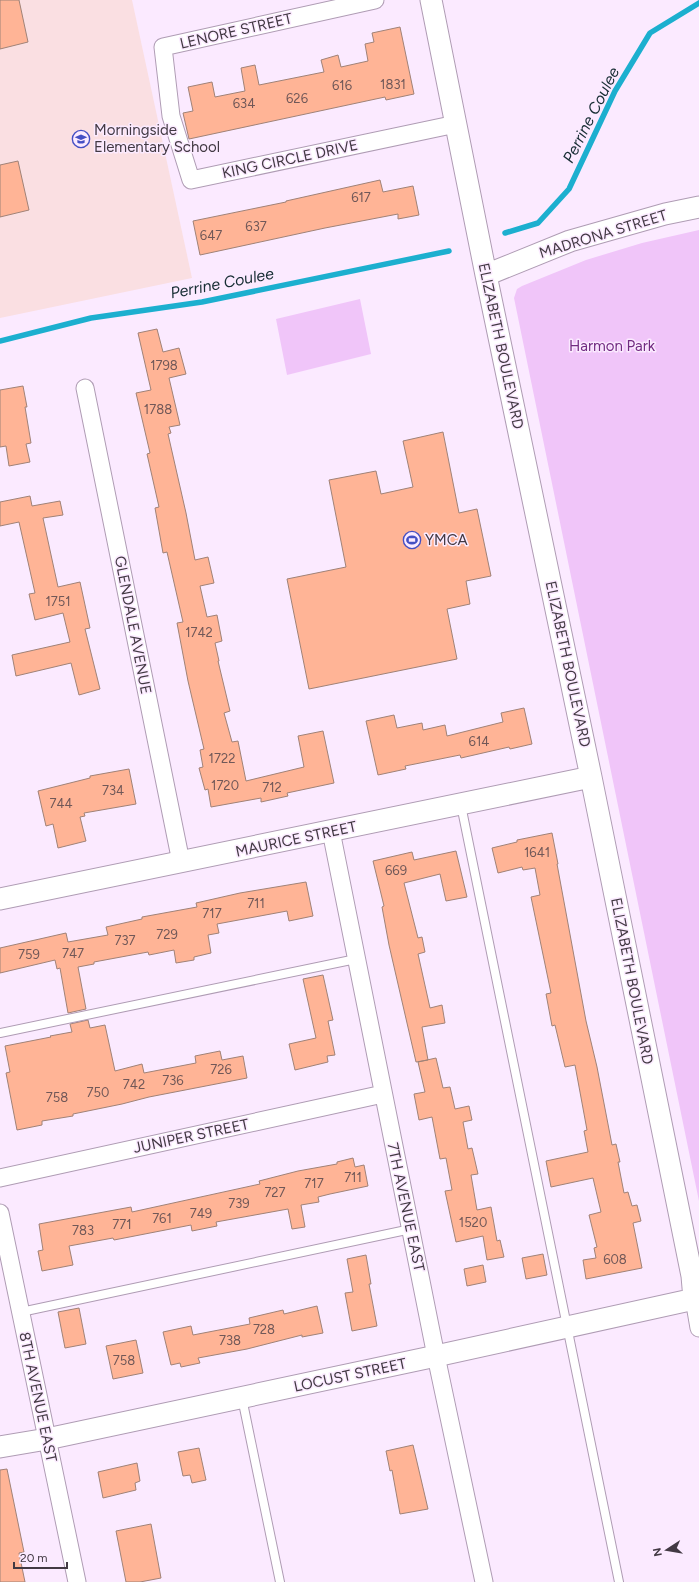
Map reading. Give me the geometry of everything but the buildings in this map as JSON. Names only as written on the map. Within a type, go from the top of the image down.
[{"type":"street","name":"LENORE STREET","points":[[171,116],[163,47],[375,0]]},
{"type":"street","name":"ELIZABETH BOULEVARD","points":[[431,0],[486,275],[591,777],[692,1276],[699,1328]]},
{"type":"street","name":"KING CIRCLE DRIVE","points":[[171,116],[191,180],[456,124]]},
{"type":"street","name":"MADRONA STREET","points":[[486,275],[570,241],[699,206]]},
{"type":"street","name":"GLENDALE AVENUE","points":[[85,388],[181,862]]},
{"type":"street","name":"MAURICE STREET","points":[[0,899],[331,832],[591,777]]},
{"type":"street","name":"7TH AVENUE EAST","points":[[331,832],[436,1356],[484,1582]]},
{"type":"street","name":"JUNIPER STREET","points":[[0,1178],[383,1094]]},
{"type":"street","name":"8TH AVENUE EAST","points":[[0,1213],[77,1582]]},
{"type":"street","name":"LOCUST STREET","points":[[0,1447],[47,1439],[242,1398],[696,1298]]},
{"type":"lane","points":[[461,804],[618,1582]]},
{"type":"lane","points":[[0,1033],[356,959]]},
{"type":"lane","points":[[21,1312],[411,1229]]},
{"type":"lane","points":[[242,1398],[280,1582]]},
{"type":"shaded area","name":"Morningside Elementary School","points":[[0,0],[132,0],[192,278],[0,318]]},
{"type":"green space","name":"Harmon Park","points":[[699,230],[699,1201],[514,298],[517,289],[522,286],[586,260],[642,243]]},
{"type":"green space","points":[[360,299],[371,354],[287,375],[276,319]]},
{"type":"waterway","name":"Perrine Coulee","points":[[505,233],[538,223],[569,189],[615,91],[650,33],[699,3]]},
{"type":"waterway","name":"Perrine Coulee","points":[[0,341],[91,318],[202,302],[449,251]]},
{"type":"place","name":"Morningside Elementary School","points":[[81,139]]},
{"type":"place","name":"YMCA","points":[[412,540]]}]
